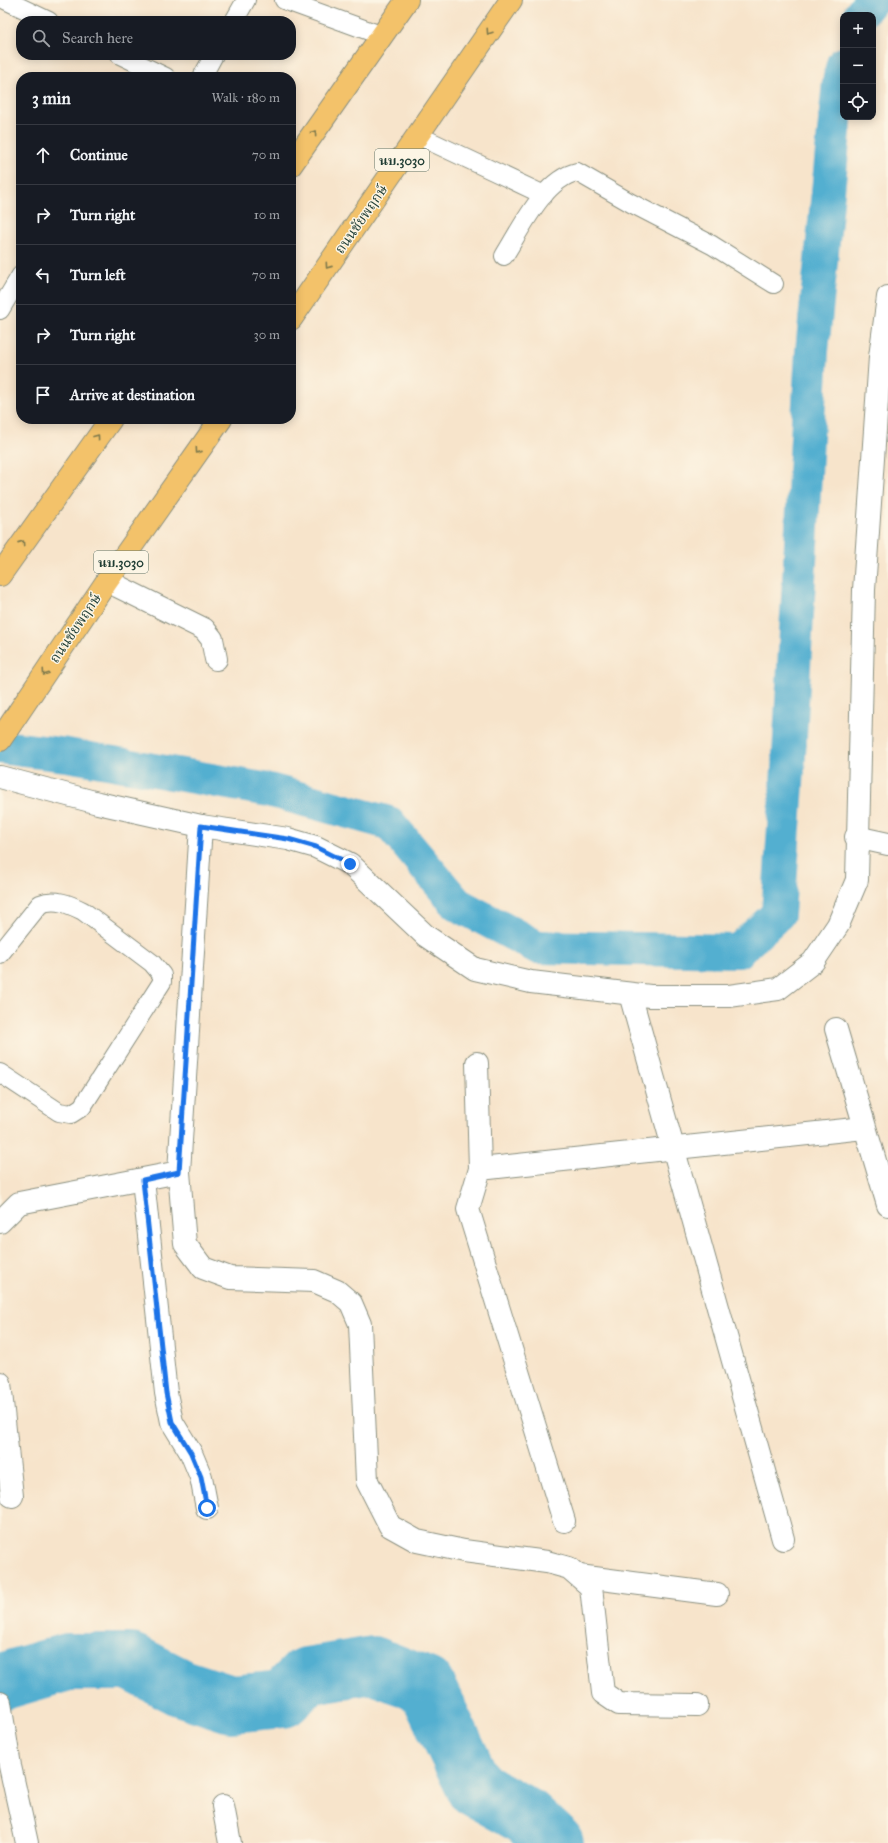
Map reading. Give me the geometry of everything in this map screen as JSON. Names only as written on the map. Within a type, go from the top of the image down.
[{"type":"main road","points":[[296,156],[383,36],[407,0]]},
{"type":"main road","name":"ถนนชัยพฤกษ์","points":[[296,312],[419,136],[511,0]]},
{"type":"main road","points":[[0,575],[107,424]]},
{"type":"main road","name":"ถนนชัยพฤกษ์","points":[[0,740],[107,581],[217,424]]},
{"type":"street","points":[[0,777],[98,803],[201,826],[288,839],[316,847],[350,864],[426,936],[475,969],[531,982],[650,996],[729,996],[778,989],[813,962],[838,925],[857,880],[856,837],[864,590],[881,428],[880,358],[888,297]]},
{"type":"street","points":[[107,581],[204,630],[212,639],[216,659]]},
{"type":"street","points":[[201,826],[179,1172],[185,1244],[203,1268],[230,1278],[314,1282],[337,1291],[351,1304],[360,1324],[367,1481],[390,1526],[417,1541],[464,1550],[547,1562],[569,1568],[591,1587],[603,1693],[619,1704],[697,1705]]},
{"type":"street","points":[[856,837],[888,844]]},
{"type":"street","points":[[630,994],[783,1539]]},
{"type":"street","points":[[836,1029],[888,1205]]},
{"type":"street","points":[[477,1063],[480,1169],[468,1209],[564,1520]]},
{"type":"street","points":[[480,1169],[864,1128]]},
{"type":"street","points":[[0,1222],[18,1203],[179,1172]]},
{"type":"street","points":[[143,1180],[166,1393],[172,1422],[191,1453],[201,1477],[207,1508]]},
{"type":"street","points":[[0,1383],[12,1496]]},
{"type":"street","points":[[579,1576],[717,1594]]},
{"type":"street","points":[[0,1703],[10,1766],[27,1843]]},
{"type":"street","points":[[223,1806],[230,1843]]},
{"type":"lane","points":[[5,0],[39,16]]},
{"type":"lane","points":[[237,16],[246,0]]},
{"type":"lane","points":[[284,0],[383,36]]},
{"type":"lane","points":[[130,60],[156,72]]},
{"type":"lane","points":[[205,72],[211,60]]},
{"type":"lane","points":[[419,136],[544,195]]},
{"type":"lane","points":[[504,256],[544,195],[556,181],[577,172],[631,203],[712,245],[774,284]]},
{"type":"lane","points":[[0,310],[16,283]]},
{"type":"lane","points":[[0,954],[40,904],[50,900],[72,906],[82,911],[152,963],[162,975],[162,982],[82,1107],[71,1114],[59,1112],[0,1073]]},
{"type":"waterway","points":[[862,12],[872,0]]},
{"type":"waterway","points":[[0,747],[67,755],[269,790],[389,823],[457,904],[537,947],[738,951],[778,914],[789,755],[812,351],[840,78]]},
{"type":"waterway","points":[[0,1682],[68,1662],[131,1662],[182,1688],[231,1704],[283,1699],[306,1676],[373,1665],[426,1686],[475,1788],[527,1817],[555,1843]]},
{"type":"route","points":[[207,1508],[201,1477],[191,1453],[172,1422],[166,1393],[143,1180],[179,1172],[201,826],[288,839],[316,847],[350,864]]}]
